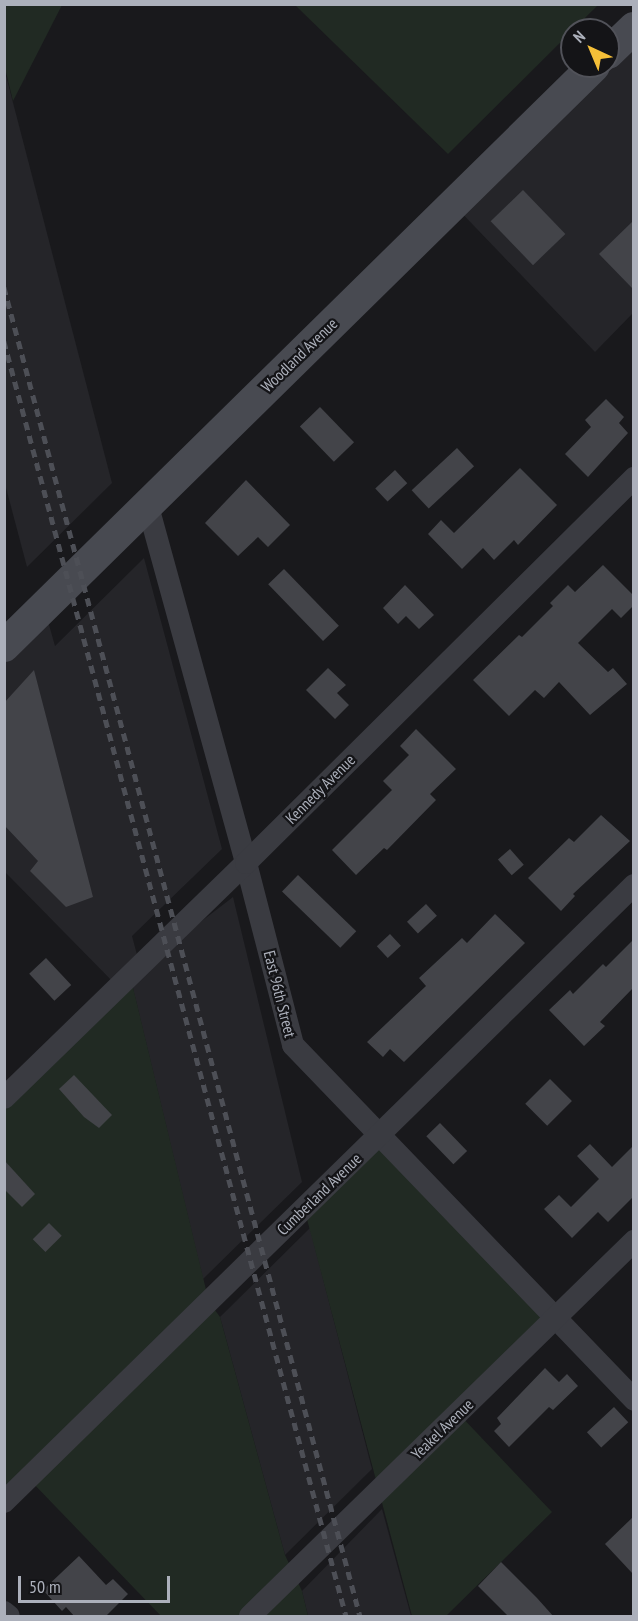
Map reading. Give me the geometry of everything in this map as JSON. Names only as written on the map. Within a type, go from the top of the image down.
[{"type":"main road","points":[[620,41],[633,28]]},
{"type":"main road","name":"Woodland Avenue","points":[[4,646],[582,78]]},
{"type":"street","name":"Kennedy Avenue","points":[[4,1098],[246,863],[633,478]]},
{"type":"street","name":"East 96th Street","points":[[147,503],[246,863],[293,1045],[633,1399]]},
{"type":"street","name":"Cumberland Avenue","points":[[4,1502],[633,885]]},
{"type":"street","name":"Yeakel Avenue","points":[[250,1617],[633,1240]]},
{"type":"street","points":[[4,1612],[9,1617]]},
{"type":"shaded area","points":[[4,5],[62,5],[13,101],[5,68]]},
{"type":"shaded area","points":[[295,5],[598,5],[585,18],[560,18],[560,43],[448,154]]},
{"type":"shaded area","points":[[633,28],[633,313],[595,352],[453,204],[582,78],[620,78],[620,41]]},
{"type":"shaded area","points":[[4,68],[112,483],[27,567],[5,484]]},
{"type":"shaded area","points":[[144,558],[222,849],[132,936],[140,966],[137,971],[233,897],[302,1182],[203,1279],[130,976],[118,987],[5,872],[5,646],[44,607],[55,646]]},
{"type":"shaded area","points":[[130,975],[209,1302],[220,1317],[285,1555],[302,1591],[308,1616],[161,1616],[29,1479],[5,1502],[5,1098]]},
{"type":"shaded area","points":[[379,1135],[555,1318],[458,1413],[552,1512],[446,1616],[412,1616],[304,1208]]},
{"type":"shaded area","points":[[310,1228],[372,1469],[285,1555],[220,1317]]},
{"type":"shaded area","points":[[382,1509],[411,1616],[308,1616],[302,1591]]},
{"type":"building","points":[[523,190],[565,234],[533,265],[491,221]]},
{"type":"building","points":[[633,221],[633,289],[599,254]]},
{"type":"building","points":[[606,399],[624,417],[619,423],[628,433],[588,477],[565,454],[591,427],[585,420]]},
{"type":"building","points":[[320,407],[354,442],[334,462],[300,426]]},
{"type":"building","points":[[457,448],[474,466],[429,509],[412,490]]},
{"type":"building","points":[[520,468],[557,505],[518,545],[514,540],[494,560],[483,548],[462,569],[428,534],[441,520],[454,533]]},
{"type":"building","points":[[395,470],[407,483],[388,502],[375,488]]},
{"type":"building","points":[[246,480],[290,525],[268,547],[258,537],[238,556],[205,523]]},
{"type":"building","points":[[603,565],[633,595],[633,606],[621,618],[612,609],[578,643],[608,672],[613,668],[627,684],[590,715],[559,682],[544,698],[535,690],[509,716],[473,680],[553,606],[550,603],[568,585],[575,592]]},
{"type":"building","points":[[284,569],[339,626],[323,641],[268,584]]},
{"type":"building","points":[[405,585],[434,615],[419,629],[406,616],[398,624],[383,608]]},
{"type":"building","points":[[328,668],[346,685],[337,693],[349,705],[335,719],[306,690]]},
{"type":"building","points":[[34,670],[93,897],[66,907],[30,871],[38,861],[4,825],[4,703]]},
{"type":"building","points":[[416,729],[456,769],[430,794],[436,800],[387,850],[384,848],[356,875],[332,850],[392,790],[383,781],[409,755],[400,746]]},
{"type":"building","points":[[601,815],[630,841],[573,894],[575,896],[561,911],[528,878],[569,838],[574,842]]},
{"type":"building","points":[[510,849],[524,865],[512,875],[498,859]]},
{"type":"building","points":[[298,875],[356,931],[340,948],[282,892]]},
{"type":"building","points":[[426,904],[437,916],[418,933],[407,922]]},
{"type":"building","points":[[495,914],[525,943],[404,1062],[390,1049],[383,1057],[367,1042],[426,986],[419,978],[462,938],[467,943]]},
{"type":"building","points":[[390,934],[401,946],[388,958],[377,946]]},
{"type":"building","points":[[633,940],[633,988],[600,1022],[605,1026],[584,1046],[549,1010],[570,990],[573,994],[603,964],[606,967]]},
{"type":"building","points":[[46,958],[71,985],[54,1001],[29,974]]},
{"type":"building","points":[[74,1075],[112,1115],[99,1128],[84,1117],[59,1089]]},
{"type":"building","points":[[550,1079],[572,1101],[547,1126],[525,1104]]},
{"type":"building","points":[[440,1123],[467,1151],[453,1164],[426,1136]]},
{"type":"building","points":[[590,1144],[612,1167],[633,1146],[633,1197],[608,1222],[598,1212],[572,1238],[544,1209],[559,1195],[571,1207],[599,1179],[577,1156]]},
{"type":"building","points":[[4,1160],[35,1194],[22,1207],[4,1189]]},
{"type":"building","points":[[49,1223],[62,1236],[45,1252],[33,1239]]},
{"type":"building","points":[[545,1368],[559,1382],[567,1374],[578,1386],[553,1410],[549,1407],[509,1447],[494,1431],[501,1424],[497,1418]]},
{"type":"building","points":[[614,1407],[628,1422],[601,1448],[587,1432]]},
{"type":"building","points":[[633,1517],[633,1574],[605,1544]]},
{"type":"building","points":[[79,1556],[106,1585],[113,1579],[128,1594],[105,1617],[75,1617],[66,1607],[62,1611],[43,1590]]},
{"type":"building","points":[[501,1562],[554,1617],[509,1617],[478,1586]]},
{"type":"railway","points":[[4,287],[360,1616]]},
{"type":"railway","points":[[4,341],[346,1616]]}]
